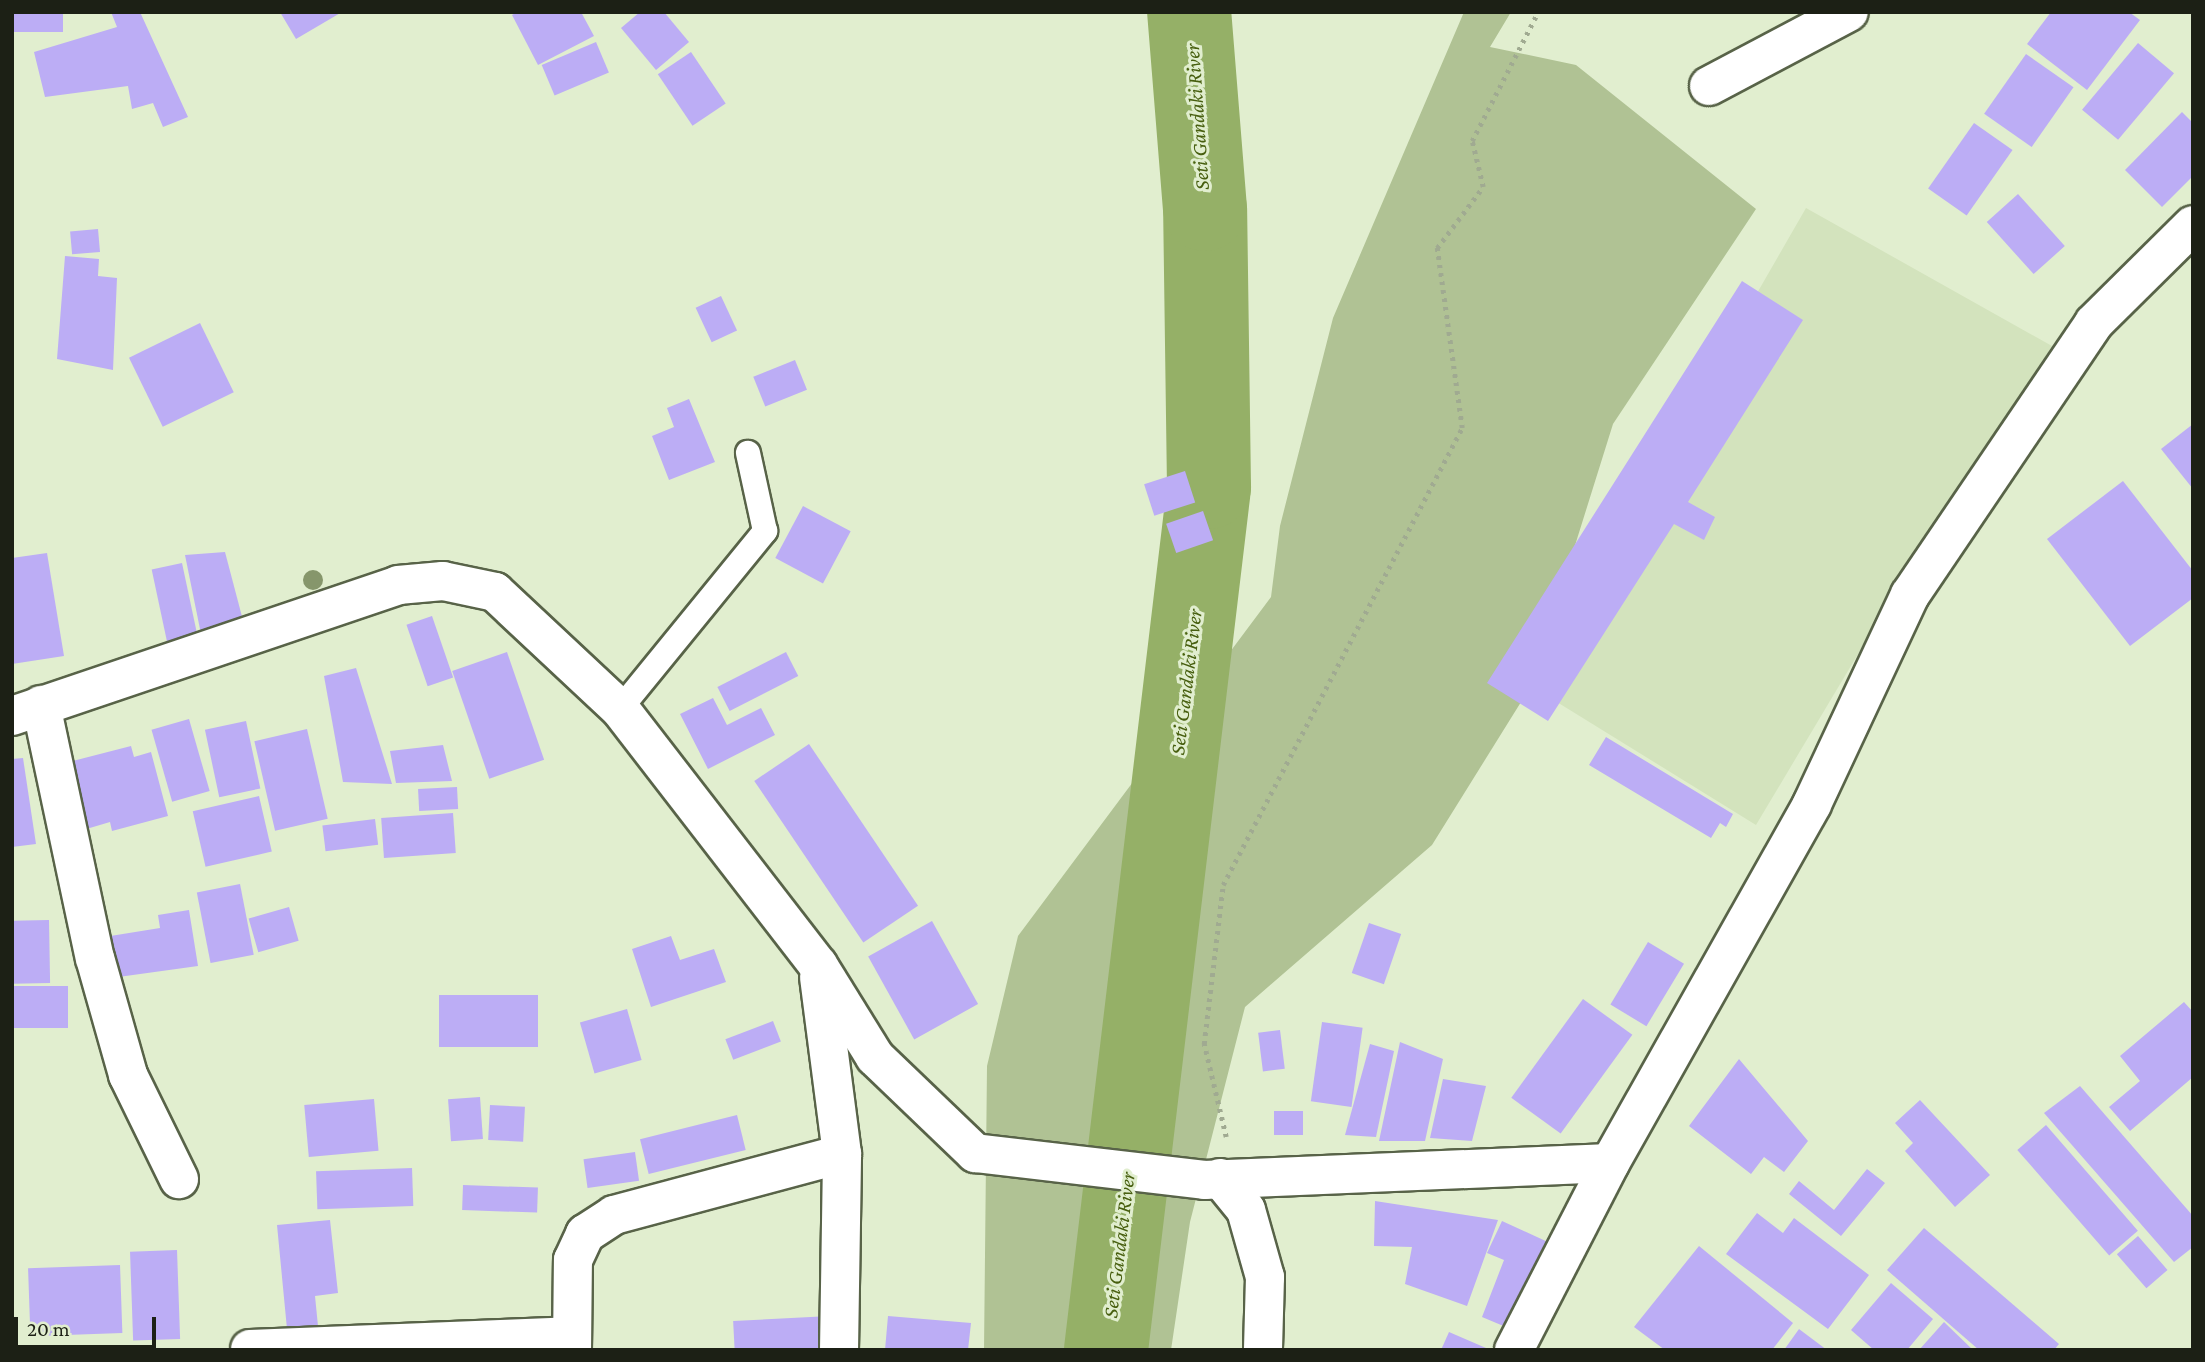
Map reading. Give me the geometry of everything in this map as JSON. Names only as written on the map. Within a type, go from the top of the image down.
[{"type":"street","points":[[1709,86],[1849,12]]},
{"type":"street","points":[[1514,1350],[1610,1163],[1812,804],[1910,595],[2094,323],[2193,225]]},
{"type":"street","points":[[179,1179],[128,1075],[27,710],[398,585],[443,581],[495,592],[620,709],[818,965],[875,1057],[975,1153],[1220,1178],[1610,1163]]},
{"type":"street","points":[[818,965],[842,1154],[839,1350]]},
{"type":"street","points":[[250,1349],[571,1343],[573,1260],[595,1227],[614,1215],[842,1154]]},
{"type":"street","points":[[1220,1178],[1246,1210],[1265,1277],[1263,1350]]},
{"type":"lane","points":[[620,709],[765,531],[748,453]]},
{"type":"path","points":[[1220,1178],[1204,1044],[1223,886],[1462,428],[1437,248],[1483,187],[1472,141],[1538,12]]},
{"type":"shaded area","points":[[1464,12],[1511,12],[1490,47],[1576,65],[1756,209],[1613,424],[1531,686],[1432,845],[1245,1007],[1190,1222],[1171,1350],[984,1350],[987,1066],[1018,936],[1271,597],[1280,526],[1333,318]]},
{"type":"shaded area","points":[[1806,208],[2052,346],[1898,587],[1756,825],[1531,686]]},
{"type":"building","points":[[12,12],[63,12],[63,32],[12,32]]},
{"type":"building","points":[[111,12],[140,12],[188,117],[163,127],[153,103],[132,109],[128,86],[45,97],[34,52],[117,27]]},
{"type":"building","points":[[280,12],[342,12],[296,39]]},
{"type":"building","points":[[517,12],[581,12],[594,36],[538,65],[512,15]]},
{"type":"building","points":[[640,12],[664,12],[689,42],[656,70],[621,28]]},
{"type":"building","points":[[2051,12],[2129,12],[2140,20],[2087,90],[2027,44]]},
{"type":"building","points":[[596,42],[609,72],[555,95],[542,65]]},
{"type":"building","points":[[2138,43],[2174,73],[2118,140],[2082,110]]},
{"type":"building","points":[[691,52],[726,103],[693,126],[658,74]]},
{"type":"building","points":[[2026,54],[2074,87],[2032,147],[1984,114]]},
{"type":"building","points":[[2182,112],[2193,123],[2193,176],[2162,207],[2125,170]]},
{"type":"building","points":[[1974,123],[2013,150],[1967,215],[1928,189]]},
{"type":"building","points":[[2018,194],[2065,246],[2034,274],[1987,222]]},
{"type":"building","points":[[98,229],[100,252],[72,254],[70,231]]},
{"type":"building","points":[[65,256],[99,259],[98,276],[117,278],[113,370],[57,359]]},
{"type":"building","points":[[1742,281],[1803,320],[1688,502],[1715,517],[1704,540],[1674,524],[1548,721],[1487,683]]},
{"type":"building","points":[[721,296],[737,330],[712,342],[696,308]]},
{"type":"building","points":[[200,323],[234,392],[163,427],[129,358]]},
{"type":"building","points":[[795,360],[807,390],[765,407],[753,377]]},
{"type":"building","points":[[689,399],[715,462],[669,480],[652,436],[674,427],[667,408]]},
{"type":"building","points":[[2193,424],[2193,489],[2161,449]]},
{"type":"building","points":[[1185,471],[1195,502],[1154,516],[1144,484]]},
{"type":"building","points":[[2123,481],[2193,571],[2193,598],[2130,646],[2047,539]]},
{"type":"building","points":[[803,506],[851,531],[823,583],[775,558]]},
{"type":"building","points":[[1203,511],[1213,540],[1176,553],[1166,524]]},
{"type":"building","points":[[225,552],[245,628],[202,639],[185,555]]},
{"type":"building","points":[[47,553],[64,656],[12,664],[12,558]]},
{"type":"building","points":[[182,563],[198,639],[168,646],[152,569]]},
{"type":"building","points":[[432,616],[453,677],[428,686],[406,625]]},
{"type":"building","points":[[507,652],[544,760],[489,779],[452,671]]},
{"type":"building","points":[[786,652],[798,676],[730,711],[717,687]]},
{"type":"building","points":[[356,668],[392,784],[343,782],[324,676]]},
{"type":"building","points":[[713,698],[727,725],[761,708],[775,735],[708,769],[680,714]]},
{"type":"building","points":[[189,719],[210,791],[172,802],[152,730]]},
{"type":"building","points":[[246,721],[260,788],[219,797],[205,730]]},
{"type":"building","points":[[307,729],[328,819],[275,831],[254,741]]},
{"type":"building","points":[[1606,737],[1733,814],[1726,827],[1720,823],[1711,838],[1589,765]]},
{"type":"building","points":[[809,744],[918,906],[863,943],[754,781]]},
{"type":"building","points":[[443,745],[452,781],[396,783],[390,751]]},
{"type":"building","points":[[131,746],[134,757],[151,752],[168,816],[112,831],[110,822],[83,830],[65,763]]},
{"type":"building","points":[[23,758],[36,844],[12,847],[12,759]]},
{"type":"building","points":[[457,787],[458,809],[419,811],[418,789]]},
{"type":"building","points":[[259,796],[272,852],[206,867],[193,811]]},
{"type":"building","points":[[453,813],[456,853],[384,858],[381,818]]},
{"type":"building","points":[[375,819],[378,845],[326,851],[322,825]]},
{"type":"building","points":[[240,884],[254,955],[211,963],[197,892]]},
{"type":"building","points":[[289,907],[299,941],[258,952],[249,919]]},
{"type":"building","points":[[189,910],[198,966],[104,979],[98,938],[160,928],[158,915]]},
{"type":"building","points":[[49,920],[50,983],[13,984],[12,921]]},
{"type":"building","points":[[932,921],[978,1004],[914,1039],[868,956]]},
{"type":"building","points":[[1369,923],[1401,934],[1384,984],[1352,973]]},
{"type":"building","points":[[671,936],[680,960],[714,949],[726,982],[651,1007],[632,949]]},
{"type":"building","points":[[1648,942],[1684,964],[1646,1026],[1610,1005]]},
{"type":"building","points":[[12,986],[68,986],[68,1028],[12,1028]]},
{"type":"building","points":[[439,995],[538,995],[538,1047],[439,1047]]},
{"type":"building","points":[[1583,999],[1632,1035],[1561,1134],[1511,1098]]},
{"type":"building","points":[[2184,1002],[2193,1012],[2193,1077],[2130,1131],[2109,1107],[2140,1081],[2120,1056]]},
{"type":"building","points":[[627,1009],[642,1060],[595,1073],[580,1023]]},
{"type":"building","points":[[773,1021],[781,1042],[733,1060],[725,1039]]},
{"type":"building","points":[[1322,1022],[1363,1028],[1351,1107],[1311,1101]]},
{"type":"building","points":[[1280,1030],[1285,1069],[1263,1071],[1258,1033]]},
{"type":"building","points":[[1400,1042],[1443,1059],[1425,1141],[1379,1141]]},
{"type":"building","points":[[1370,1044],[1394,1051],[1376,1137],[1345,1135]]},
{"type":"building","points":[[1739,1059],[1808,1141],[1784,1172],[1764,1157],[1751,1174],[1689,1126]]},
{"type":"building","points":[[1443,1079],[1486,1086],[1472,1141],[1430,1138]]},
{"type":"building","points":[[2080,1086],[2193,1216],[2193,1247],[2174,1262],[2044,1113]]},
{"type":"building","points":[[480,1097],[483,1139],[451,1141],[448,1099]]},
{"type":"building","points":[[374,1099],[379,1151],[309,1157],[304,1105]]},
{"type":"building","points":[[1920,1100],[1990,1175],[1955,1207],[1905,1151],[1913,1143],[1895,1123]]},
{"type":"building","points":[[490,1105],[525,1107],[523,1142],[488,1140]]},
{"type":"building","points":[[1274,1111],[1303,1111],[1303,1135],[1274,1135]]},
{"type":"building","points":[[737,1115],[746,1150],[649,1174],[640,1139]]},
{"type":"building","points":[[2046,1125],[2138,1231],[2109,1256],[2017,1150]]},
{"type":"building","points":[[635,1152],[639,1181],[588,1188],[584,1159]]},
{"type":"building","points":[[412,1168],[413,1206],[317,1209],[316,1171]]},
{"type":"building","points":[[1867,1169],[1885,1183],[1841,1236],[1789,1194],[1799,1181],[1834,1210]]},
{"type":"building","points":[[463,1185],[538,1188],[537,1213],[462,1210]]},
{"type":"building","points":[[1375,1201],[1498,1220],[1467,1306],[1405,1284],[1412,1247],[1374,1246]]},
{"type":"building","points":[[1757,1213],[1783,1233],[1794,1218],[1869,1275],[1828,1329],[1726,1254]]},
{"type":"building","points":[[330,1220],[338,1293],[315,1296],[318,1326],[287,1329],[277,1225]]},
{"type":"building","points":[[1502,1221],[1550,1243],[1513,1330],[1482,1317],[1504,1260],[1487,1253]]},
{"type":"building","points":[[1924,1228],[2059,1344],[2054,1350],[1979,1350],[1887,1270]]},
{"type":"building","points":[[2138,1236],[2168,1270],[2146,1288],[2117,1254]]},
{"type":"building","points":[[1699,1246],[1793,1323],[1772,1350],[1665,1350],[1634,1327]]},
{"type":"building","points":[[177,1250],[180,1339],[133,1341],[130,1252]]},
{"type":"building","points":[[120,1265],[122,1333],[30,1336],[28,1268]]},
{"type":"building","points":[[1891,1283],[1933,1319],[1907,1350],[1874,1350],[1851,1330]]},
{"type":"building","points":[[830,1316],[832,1350],[735,1350],[733,1321]]},
{"type":"building","points":[[888,1316],[971,1323],[968,1350],[885,1350]]},
{"type":"building","points":[[1944,1322],[1973,1350],[1919,1350]]},
{"type":"building","points":[[1799,1329],[1827,1350],[1784,1350]]},
{"type":"building","points":[[1449,1332],[1486,1348],[1441,1350]]},
{"type":"waterway","name":"Seti Gandaki River","points":[[1106,1350],[1209,487],[1205,209],[1189,12]]}]
